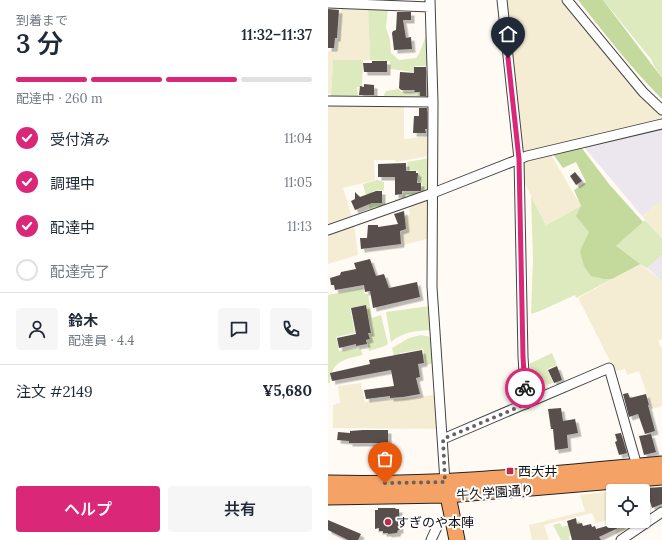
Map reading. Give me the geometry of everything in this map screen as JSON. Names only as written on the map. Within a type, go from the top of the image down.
[{"type":"highway","name":"牛久学園通り","points":[[328,484],[446,488],[539,475],[662,464]]},
{"type":"highway","name":"牛久学園通り","points":[[328,496],[446,488],[662,477]]},
{"type":"highway","points":[[446,488],[457,540]]},
{"type":"street","points":[[502,0],[519,159],[523,357],[526,404]]},
{"type":"street","points":[[567,0],[643,92],[662,110]]},
{"type":"street","points":[[328,3],[430,4],[433,102],[432,287],[446,488]]},
{"type":"street","points":[[328,101],[433,102]]},
{"type":"street","points":[[328,230],[433,193],[527,156],[662,124]]},
{"type":"street","points":[[443,439],[609,368],[636,466]]},
{"type":"street","points":[[621,540],[662,512]]},
{"type":"street","points":[[431,540],[438,525]]},
{"type":"shaded area","points":[[507,0],[561,0],[626,80],[662,117],[662,120],[523,153]]},
{"type":"shaded area","points":[[341,7],[368,9],[370,60],[333,60],[331,94],[328,94],[328,51],[337,51]]},
{"type":"shaded area","points":[[328,104],[404,104],[404,139],[428,136],[429,156],[396,162],[395,160],[374,160],[375,180],[343,188],[352,217],[328,226]]},
{"type":"shaded area","points":[[662,128],[662,200],[642,216],[584,147]]},
{"type":"shaded area","points":[[550,153],[581,206],[546,225],[523,180],[522,163],[526,159]]},
{"type":"shaded area","points":[[427,199],[427,239],[403,245],[401,232],[407,230],[404,218],[410,215],[409,205]]},
{"type":"shaded area","points":[[662,200],[662,238],[642,216]]},
{"type":"shaded area","points":[[354,222],[358,255],[328,264],[328,232]]},
{"type":"shaded area","points":[[662,255],[662,281],[647,268]]},
{"type":"shaded area","points":[[640,264],[662,281],[662,339],[658,341],[662,349],[662,406],[652,409],[639,371],[627,375],[625,369],[616,371],[578,298]]},
{"type":"shaded area","points":[[361,383],[365,402],[435,395],[439,429],[333,428],[333,405],[340,403],[338,386]]},
{"type":"shaded area","points":[[606,492],[606,520],[596,523],[592,513],[544,525],[549,540],[532,540],[529,525],[585,511],[580,495]]},
{"type":"shaded area","points":[[615,528],[630,528],[617,536]]},
{"type":"green space","points":[[578,0],[603,0],[662,78],[662,99],[629,63]]},
{"type":"green space","points":[[603,0],[662,0],[662,78],[651,59]]},
{"type":"green space","points":[[368,9],[388,9],[386,27],[390,40],[391,53],[399,60],[416,58],[427,33],[429,36],[430,99],[385,99],[384,95],[386,91],[399,89],[401,92],[412,92],[426,97],[428,66],[415,66],[415,77],[413,77],[413,72],[390,69],[390,61],[370,60]]},
{"type":"green space","points":[[333,60],[363,60],[362,87],[357,87],[358,97],[331,96]]},
{"type":"green space","points":[[581,147],[609,184],[643,222],[616,246],[640,264],[612,279],[591,276],[584,266],[580,251],[589,232],[576,216],[581,206],[574,190],[586,182],[576,162],[563,168],[553,154]]},
{"type":"green space","points":[[430,158],[429,192],[395,203],[395,199],[401,199],[404,193],[421,192],[422,183],[418,182],[418,171],[408,170],[407,162]]},
{"type":"green space","points":[[377,180],[384,182],[384,190],[373,191],[374,203],[386,203],[386,205],[370,210],[363,184]]},
{"type":"green space","points":[[531,196],[546,225],[581,206],[616,246],[645,220],[662,238],[662,255],[647,268],[640,264],[576,298],[575,295],[531,314],[533,259]]},
{"type":"green space","points":[[363,288],[365,294],[368,294],[372,318],[381,315],[388,344],[369,351],[367,341],[370,340],[369,334],[372,333],[366,305],[350,308],[355,333],[336,337],[339,351],[360,348],[363,355],[340,362],[333,370],[330,383],[328,383],[328,295]]},
{"type":"green space","points":[[430,306],[432,330],[415,331],[396,338],[391,342],[386,312]]},
{"type":"green space","points":[[421,335],[431,337],[434,363],[426,365],[423,349],[400,353],[402,368],[397,369],[392,348],[409,338]]},
{"type":"green space","points":[[552,353],[557,365],[547,369],[553,383],[547,385],[546,382],[539,385],[529,364]]},
{"type":"green space","points":[[529,368],[542,394],[533,398],[529,396]]},
{"type":"green space","points":[[560,523],[562,527],[568,525],[570,540],[561,540],[553,525]]},
{"type":"building","points":[[328,9],[339,10],[337,38],[335,38],[334,48],[328,48]]},
{"type":"building","points":[[397,12],[411,12],[411,20],[403,20],[406,38],[411,37],[412,49],[394,50],[392,33],[396,30]]},
{"type":"building","points":[[372,61],[387,61],[387,72],[364,72],[363,63],[372,63]]},
{"type":"building","points":[[414,67],[426,67],[426,96],[420,96],[420,92],[414,92],[415,90],[401,90],[399,88],[400,72],[414,73]]},
{"type":"building","points":[[364,84],[374,85],[374,95],[359,95],[360,86],[364,87]]},
{"type":"building","points":[[419,108],[427,108],[426,133],[413,133],[414,116],[419,116]]},
{"type":"building","points":[[406,163],[406,171],[416,171],[416,173],[418,173],[417,183],[421,183],[421,191],[402,191],[402,194],[395,195],[395,177],[378,177],[378,164]]},
{"type":"building","points":[[575,172],[582,181],[576,185],[570,176]]},
{"type":"building","points":[[376,191],[382,191],[382,203],[372,203],[355,210],[351,201],[355,199],[355,192],[360,197]]},
{"type":"building","points":[[404,211],[406,229],[400,231],[401,244],[361,249],[360,238],[367,238],[368,225],[378,225],[378,227],[398,224],[394,214]]},
{"type":"building","points":[[370,259],[376,276],[384,274],[389,288],[417,282],[420,297],[373,308],[370,291],[365,292],[364,285],[335,290],[334,285],[331,285],[330,278],[340,275],[341,272],[356,269],[354,263]]},
{"type":"building","points":[[366,305],[371,333],[368,333],[370,339],[366,340],[367,344],[356,346],[356,344],[339,348],[337,338],[356,334],[351,308]]},
{"type":"building","points":[[422,350],[424,363],[418,364],[420,377],[416,378],[420,394],[403,397],[390,398],[390,396],[366,399],[364,390],[394,386],[391,370],[332,381],[330,373],[370,364],[369,360]]},
{"type":"building","points":[[557,366],[562,380],[554,383],[548,370]]},
{"type":"building","points":[[628,393],[630,398],[646,394],[655,431],[645,434],[638,414],[629,417],[623,394]]},
{"type":"building","points":[[561,408],[563,421],[575,419],[578,433],[567,435],[568,448],[555,450],[553,429],[551,429],[548,409]]},
{"type":"building","points":[[388,430],[388,443],[349,443],[349,441],[337,440],[338,432],[350,433],[350,431]]},
{"type":"building","points":[[621,433],[627,453],[619,455],[615,442],[617,441],[615,434]]},
{"type":"building","points":[[651,434],[656,452],[644,455],[639,436]]},
{"type":"building","points":[[662,487],[662,504],[652,508],[650,501],[650,488]]},
{"type":"building","points":[[378,508],[399,509],[400,530],[398,530],[397,533],[388,534],[383,533],[383,531],[379,531],[379,528],[375,529],[375,510],[378,510]]},
{"type":"building","points":[[576,518],[577,524],[582,523],[583,526],[591,524],[592,527],[595,526],[596,529],[606,526],[606,528],[618,528],[599,537],[601,540],[572,540],[567,521]]},
{"type":"building","points":[[328,520],[361,534],[358,540],[348,540],[328,530]]},
{"type":"way so far","points":[[385,483],[445,482],[443,439],[526,404],[525,388]]},
{"type":"place","name":"西大井","points":[[510,471]]},
{"type":"place","name":"すぎのや本陣","points":[[388,522]]},
{"type":"route","points":[[508,58],[519,159],[525,388]]}]
